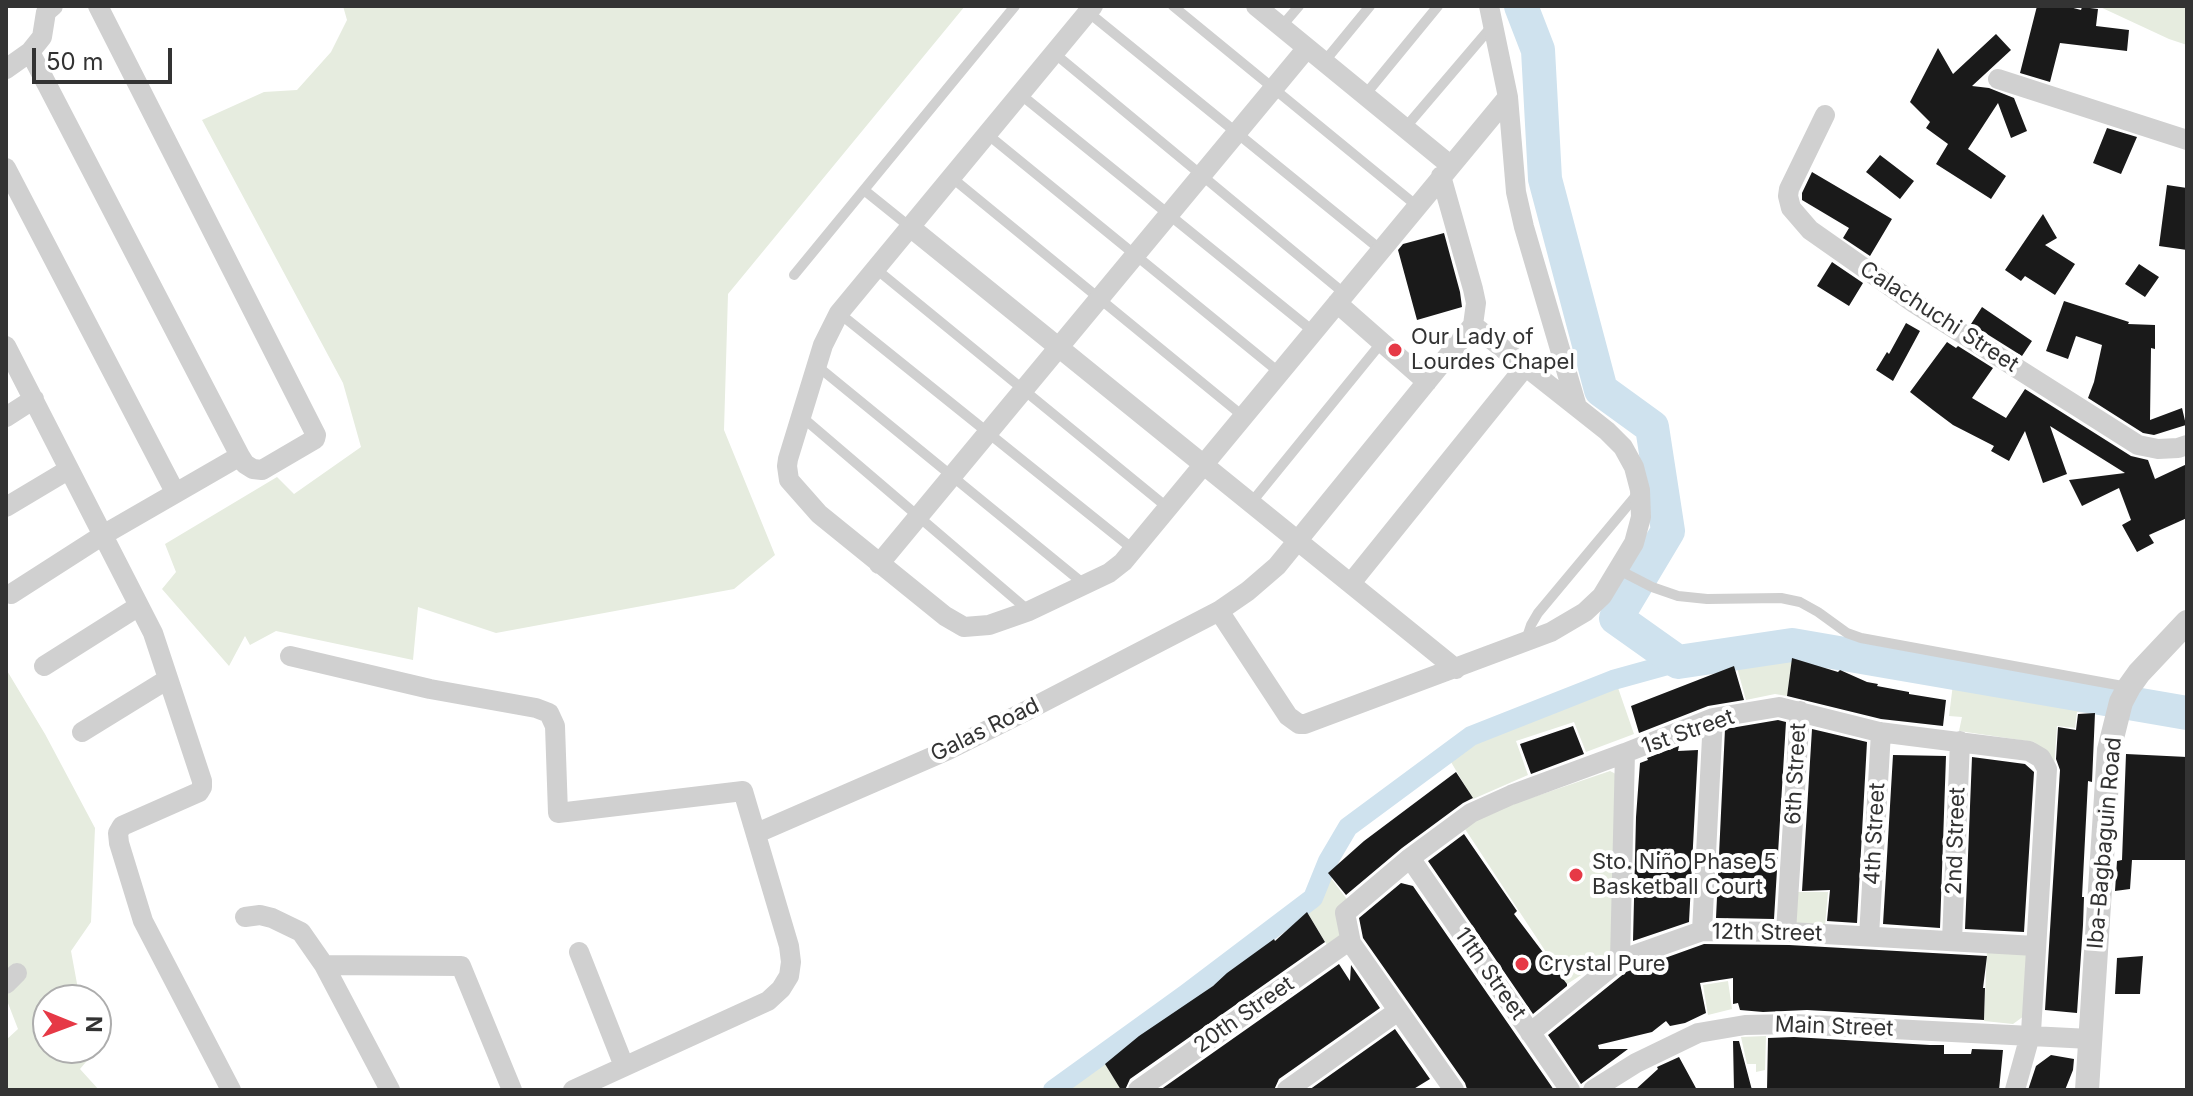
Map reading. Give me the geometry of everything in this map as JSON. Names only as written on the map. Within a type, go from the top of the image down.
[{"type":"street","points":[[6,69],[30,52],[43,34],[46,12],[53,6]]},
{"type":"street","points":[[30,52],[245,464],[262,470],[315,439],[316,430],[98,6]]},
{"type":"street","points":[[1219,611],[1288,716],[1299,724],[1313,723],[1568,624],[1624,573],[1641,517],[1640,490],[1634,467],[1623,447],[1473,325],[1476,303],[1446,170],[1405,128],[1256,6]]},
{"type":"street","points":[[1087,8],[1054,53],[839,313],[816,365],[788,459],[789,480],[819,514],[945,616],[964,627],[989,625],[1029,611],[1086,585],[1123,562],[1508,97]]},
{"type":"street","points":[[1491,15],[1508,97],[1516,192],[1577,407]]},
{"type":"street","points":[[879,564],[1307,48]]},
{"type":"street","points":[[1998,79],[2187,140]]},
{"type":"street","name":"Calachuchi Street","points":[[1825,115],[1788,196],[1791,208],[1810,230],[1914,303],[2138,445],[2158,449],[2187,445]]},
{"type":"street","points":[[6,168],[175,492]]},
{"type":"street","points":[[910,227],[1456,669]]},
{"type":"street","points":[[1341,299],[1382,342],[1427,382]]},
{"type":"street","name":"Galas Road","points":[[757,833],[948,750],[1219,611],[1248,591],[1277,566],[1473,325]]},
{"type":"street","points":[[6,346],[153,633],[202,787],[199,792],[122,826],[118,833],[143,921],[231,1090]]},
{"type":"street","points":[[1351,583],[1525,367]]},
{"type":"street","points":[[6,417],[34,399]]},
{"type":"street","points":[[11,594],[103,535],[240,456]]},
{"type":"street","points":[[6,507],[68,470]]},
{"type":"street","points":[[44,666],[139,606]]},
{"type":"street","name":"Iba-Bagbaguin Road","points":[[2087,1089],[2109,750],[2121,702],[2129,687],[2187,622]]},
{"type":"street","points":[[290,656],[549,713],[555,726],[558,813],[743,791],[789,946],[789,976],[768,1001],[575,1090]]},
{"type":"street","points":[[82,732],[168,679]]},
{"type":"street","name":"1st Street","points":[[1350,940],[1345,913],[1410,858],[1471,813],[1713,718],[1779,707],[1881,732],[2029,751],[2041,758],[2047,769],[2030,1035],[2015,1090]]},
{"type":"street","name":"6th Street","points":[[1786,932],[1800,711]]},
{"type":"street","points":[[1702,931],[1713,718]]},
{"type":"street","name":"4th Street","points":[[1869,936],[1881,732]]},
{"type":"street","name":"2nd Street","points":[[1952,941],[1960,741]]},
{"type":"street","points":[[1620,960],[1625,753]]},
{"type":"street","name":"11th Street","points":[[1410,858],[1570,1090]]},
{"type":"street","points":[[245,917],[260,915],[272,918],[301,932],[324,965],[390,1090]]},
{"type":"street","name":"12th Street","points":[[1530,1033],[1620,960],[1702,931],[1786,932],[2035,946]]},
{"type":"street","points":[[1350,940],[1444,1086]]},
{"type":"street","name":"20th Street","points":[[1138,1090],[1350,940]]},
{"type":"street","points":[[579,952],[624,1066]]},
{"type":"street","points":[[324,965],[461,966],[512,1090]]},
{"type":"street","points":[[1287,1090],[1398,1011]]},
{"type":"street","name":"Main Street","points":[[1593,1090],[1636,1063],[1698,1033],[1745,1025],[1794,1024],[2090,1039]]},
{"type":"lane","points":[[794,275],[1015,6]]},
{"type":"lane","points":[[1173,6],[1417,206]]},
{"type":"lane","points":[[1281,27],[1299,6]]},
{"type":"lane","points":[[1324,62],[1370,6]]},
{"type":"lane","points":[[1365,95],[1438,6]]},
{"type":"lane","points":[[1087,8],[1381,250]]},
{"type":"lane","points":[[1405,128],[1491,15]]},
{"type":"lane","points":[[1054,53],[1202,175],[1341,299]]},
{"type":"lane","points":[[1020,94],[1314,332]]},
{"type":"lane","points":[[987,134],[1280,373]]},
{"type":"lane","points":[[951,177],[1244,417]]},
{"type":"lane","points":[[864,190],[910,227]]},
{"type":"lane","points":[[876,269],[1168,508]]},
{"type":"lane","points":[[839,313],[1134,550]]},
{"type":"lane","points":[[1251,503],[1382,342]]},
{"type":"lane","points":[[816,365],[1086,585]]},
{"type":"lane","points":[[802,417],[1029,611]]},
{"type":"lane","points":[[1525,643],[1538,613],[1640,490]]},
{"type":"lane","points":[[1624,573],[1678,596],[1781,598],[1800,602],[1847,633],[1861,638],[2129,687]]},
{"type":"lane","points":[[1538,613],[1551,632]]},
{"type":"shaded area","points":[[343,6],[965,6],[728,294],[724,430],[775,555],[734,589],[496,633],[418,607],[413,660],[276,631],[250,645],[245,636],[229,666],[162,589],[176,572],[165,544],[277,477],[294,494],[361,447],[343,383],[202,120],[264,92],[297,90],[331,52],[347,20]]},
{"type":"shaded area","points":[[2098,6],[2187,6],[2187,45],[2169,39]]},
{"type":"shaded area","points":[[1764,653],[1793,653],[1787,696],[1775,694],[1746,700],[1736,664]]},
{"type":"shaded area","points":[[6,669],[95,828],[91,922],[71,951],[77,984],[32,984],[32,1064],[84,1064],[80,1069],[99,1090],[6,1090],[6,1040],[18,1029],[6,998]]},
{"type":"shaded area","points":[[1954,676],[2104,702],[2098,713],[2077,712],[2075,728],[2057,726],[2054,767],[2034,742],[1959,731],[1962,717],[1949,716]]},
{"type":"shaded area","points":[[1616,682],[1634,734],[1586,752],[1574,722],[1516,741],[1528,775],[1473,799],[1448,757],[1474,739]]},
{"type":"shaded area","points":[[1610,771],[1616,774],[1613,950],[1608,958],[1567,984],[1465,829],[1477,819],[1516,803]]},
{"type":"shaded area","points":[[1327,873],[1349,902],[1343,937],[1327,945],[1304,907],[1315,899]]},
{"type":"shaded area","points":[[1795,892],[1828,892],[1825,926],[1792,926]]},
{"type":"shaded area","points":[[1987,951],[2027,955],[2024,1016],[2013,1024],[1984,1021]]},
{"type":"shaded area","points":[[1728,981],[1732,1009],[1708,1015],[1703,985]]},
{"type":"shaded area","points":[[1766,1036],[1765,1070],[1756,1072],[1756,1064],[1747,1064],[1741,1037]]},
{"type":"shaded area","points":[[1105,1063],[1121,1090],[1068,1090]]},
{"type":"building","points":[[2037,6],[2098,9],[2096,26],[2129,30],[2127,51],[2060,43],[2050,82],[2020,73]]},
{"type":"building","points":[[1996,34],[2011,50],[1972,86],[1989,88],[2014,98],[2027,131],[2011,138],[1998,103],[1968,149],[2006,176],[1991,199],[1936,164],[1948,144],[1926,128],[1930,122],[1910,102],[1938,48],[1953,74]]},
{"type":"building","points":[[2107,128],[2137,137],[2121,174],[2093,163]]},
{"type":"building","points":[[1880,155],[1914,181],[1900,199],[1866,172]]},
{"type":"building","points":[[1812,172],[1892,219],[1870,256],[1843,238],[1849,228],[1802,200]]},
{"type":"building","points":[[2167,185],[2187,188],[2187,250],[2159,246]]},
{"type":"building","points":[[2043,214],[2057,238],[2045,245],[2075,264],[2055,295],[2025,276],[2021,281],[2005,270]]},
{"type":"building","points":[[1444,233],[1462,307],[1417,320],[1398,250],[1403,244]]},
{"type":"building","points":[[1832,262],[1863,283],[1849,306],[1817,286]]},
{"type":"building","points":[[2139,264],[2159,277],[2145,297],[2125,284]]},
{"type":"building","points":[[2064,301],[2128,324],[2155,325],[2155,349],[2151,348],[2150,420],[2182,408],[2186,425],[2154,435],[2143,433],[2088,398],[2102,345],[2076,336],[2068,359],[2046,351]]},
{"type":"building","points":[[1982,307],[2032,341],[2022,356],[1971,324]]},
{"type":"building","points":[[1906,323],[1920,331],[1893,381],[1876,370]]},
{"type":"building","points":[[1947,342],[1993,368],[1972,398],[2006,418],[2025,389],[2131,456],[2148,460],[2155,479],[2187,464],[2187,518],[2149,535],[2154,543],[2137,552],[2122,525],[2131,520],[2119,488],[2082,506],[2069,480],[2125,473],[2050,426],[2067,474],[2043,483],[2025,431],[2009,461],[1991,451],[1994,446],[1953,425],[1910,392]]},
{"type":"building","points":[[1792,658],[1838,672],[1840,670],[1877,686],[1946,700],[1943,726],[1881,719],[1787,696]]},
{"type":"building","points":[[1734,666],[1744,700],[1708,706],[1639,733],[1631,706]]},
{"type":"building","points":[[2095,713],[2092,782],[2088,781],[2077,1013],[2045,1010],[2060,770],[2056,759],[2058,727],[2076,730],[2078,714]]},
{"type":"building","points":[[1778,720],[1786,722],[1774,919],[1716,918],[1725,729]]},
{"type":"building","points":[[1573,726],[1584,754],[1531,774],[1520,744]]},
{"type":"building","points":[[1812,729],[1867,742],[1857,923],[1827,921],[1830,890],[1802,891]]},
{"type":"building","points":[[1679,746],[1678,751],[1698,750],[1689,922],[1633,941],[1640,763]]},
{"type":"building","points":[[2126,754],[2187,757],[2187,860],[2132,860],[2130,889],[2115,891],[2117,861],[2122,860]]},
{"type":"building","points":[[1893,755],[1946,756],[1940,928],[1883,924]]},
{"type":"building","points":[[1972,757],[2025,764],[2034,772],[2024,932],[1965,929]]},
{"type":"building","points":[[1456,772],[1473,798],[1402,848],[1346,895],[1328,873],[1364,841]]},
{"type":"building","points":[[1464,834],[1517,911],[1514,914],[1567,984],[1533,1014],[1428,861]]},
{"type":"building","points":[[1401,883],[1413,886],[1554,1090],[1467,1089],[1363,938],[1359,918]]},
{"type":"building","points":[[1307,912],[1325,942],[1130,1079],[1125,1090],[1121,1090],[1105,1064],[1139,1036],[1275,941]]},
{"type":"building","points":[[1704,944],[1789,945],[1987,956],[1983,988],[1984,1020],[1807,1010],[1740,1010],[1738,1003],[1733,1004],[1733,978],[1700,983],[1706,1013],[1670,1026],[1666,1021],[1652,1032],[1598,1045],[1599,1049],[1628,1049],[1581,1084],[1548,1035],[1626,972]]},
{"type":"building","points":[[2143,956],[2140,994],[2115,994],[2117,958]]},
{"type":"building","points":[[1339,964],[1350,981],[1351,965],[1380,1008],[1279,1079],[1274,1090],[1160,1090]]},
{"type":"building","points":[[1395,1029],[1430,1079],[1412,1090],[1309,1090]]},
{"type":"building","points":[[1768,1038],[1944,1045],[1944,1054],[1971,1054],[1972,1049],[2003,1050],[1999,1090],[1767,1090]]},
{"type":"building","points":[[1733,1041],[1739,1041],[1752,1090],[1734,1090]]},
{"type":"building","points":[[2051,1055],[2074,1059],[2065,1090],[2028,1090],[2036,1066]]},
{"type":"building","points":[[1679,1057],[1697,1090],[1635,1090],[1657,1067]]},
{"type":"waterway","points":[[1521,6],[1538,50],[1545,179],[1601,390],[1652,427],[1668,531],[1616,618],[1678,662],[1792,645],[2187,713]]},
{"type":"waterway","points":[[1053,1090],[1313,898],[1328,861],[1348,827],[1471,736],[1613,680],[1678,662]]},
{"type":"place","name":"Our Lady of Lourdes Chapel","points":[[1395,350]]},
{"type":"place","name":"Sto. Niño Phase 5 Basketball Court","points":[[1576,875]]},
{"type":"place","name":"Crystal Pure","points":[[1522,964]]}]
